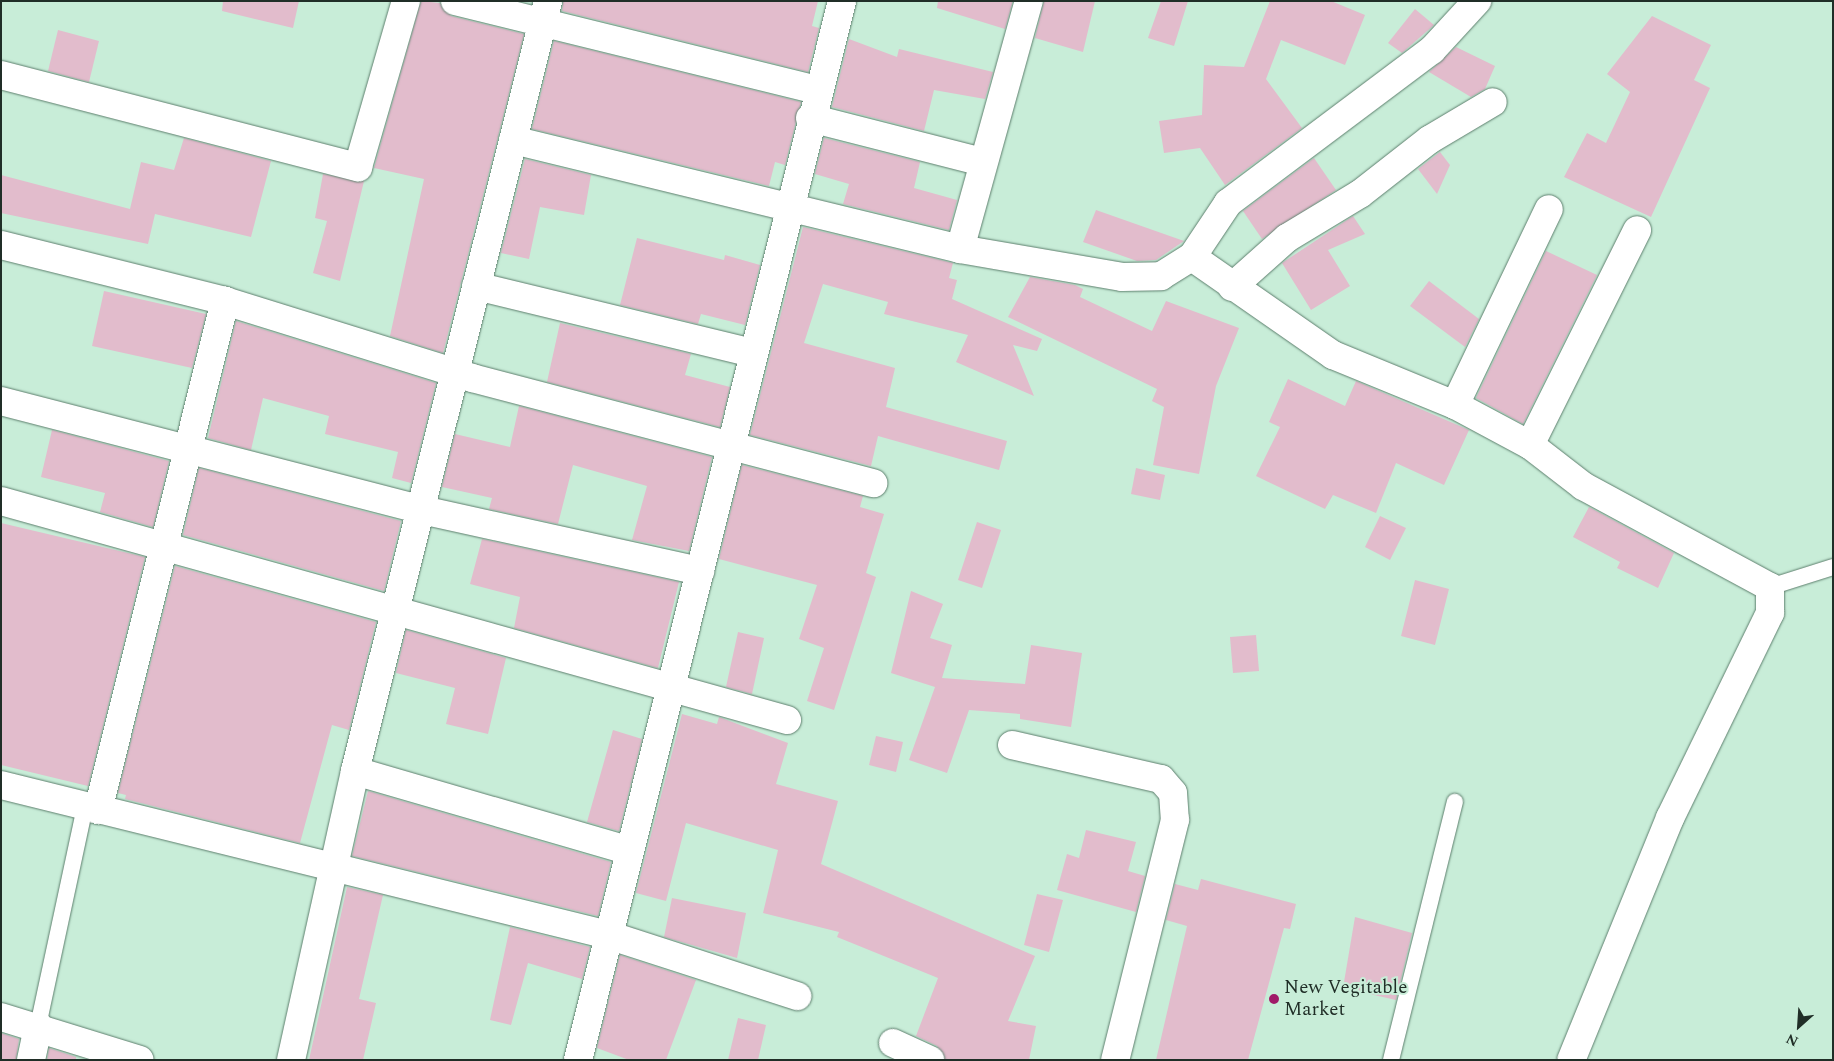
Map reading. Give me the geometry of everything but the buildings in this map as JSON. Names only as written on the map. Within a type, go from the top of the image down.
[{"type":"street","points":[[1,75],[358,167],[406,1]]},
{"type":"street","points":[[454,1],[546,14],[817,90]]},
{"type":"street","points":[[578,1060],[608,935],[673,688],[729,446],[790,207],[810,118],[842,1]]},
{"type":"street","points":[[960,249],[982,162],[1029,1]]},
{"type":"street","points":[[513,140],[960,249],[1122,278],[1161,276],[1192,257],[1228,203],[1432,50],[1476,1]]},
{"type":"street","points":[[291,1060],[332,866],[355,771],[398,612],[452,373],[546,14]]},
{"type":"street","points":[[1232,287],[1288,238],[1360,194],[1428,140],[1494,102]]},
{"type":"street","points":[[810,118],[982,162]]},
{"type":"street","points":[[1455,405],[1549,209]]},
{"type":"street","points":[[1530,445],[1637,230]]},
{"type":"street","points":[[1,245],[226,302],[452,373],[873,483]]},
{"type":"street","points":[[1192,257],[1232,287],[1333,355],[1455,405],[1530,445],[1583,486],[1770,587],[1770,613],[1670,818],[1572,1060]]},
{"type":"street","points":[[476,286],[752,353]]},
{"type":"street","points":[[91,809],[164,543],[186,451],[226,302]]},
{"type":"street","points":[[1,401],[186,451],[422,510],[700,571]]},
{"type":"street","points":[[1,501],[164,543],[398,612],[787,720]]},
{"type":"street","points":[[1012,745],[1161,779],[1173,793],[1175,820],[1115,1060]]},
{"type":"street","points":[[355,771],[630,850]]},
{"type":"street","points":[[1,786],[608,935],[797,996]]},
{"type":"street","points":[[1,1017],[38,1026],[140,1060]]},
{"type":"street","points":[[31,1060],[38,1026]]},
{"type":"street","points":[[893,1043],[930,1060]]},
{"type":"lane","points":[[1770,587],[1833,568]]},
{"type":"lane","points":[[1391,1060],[1456,802]]},
{"type":"lane","points":[[38,1026],[91,809]]},
{"type":"place","name":"New Vegitable Market","points":[[1274,999]]}]
